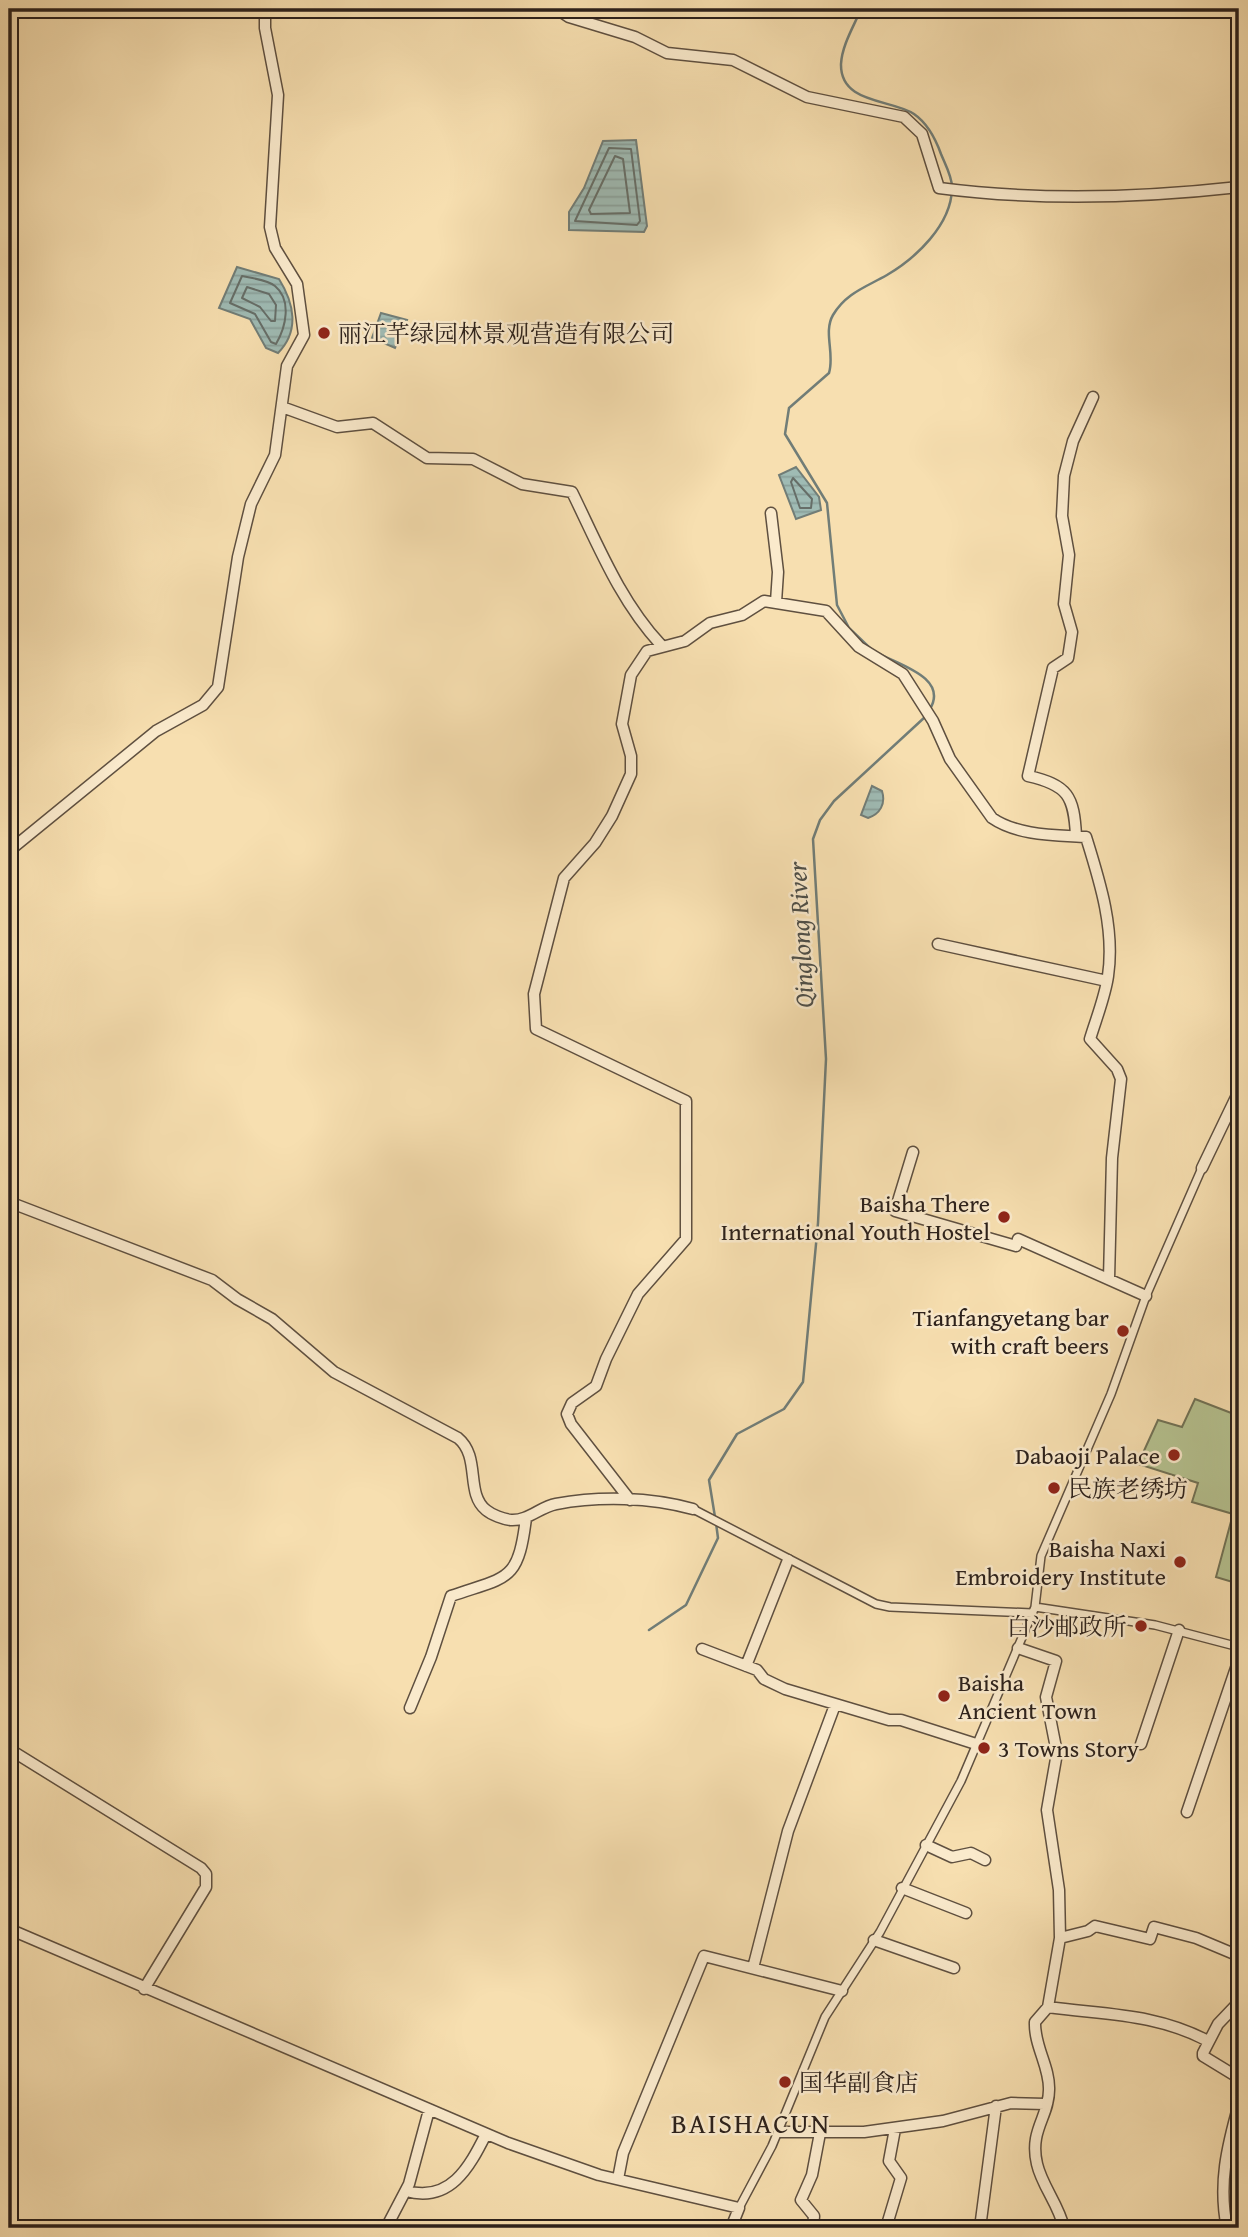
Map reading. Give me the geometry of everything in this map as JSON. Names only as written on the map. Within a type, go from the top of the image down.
[{"type":"street","points":[[9,851],[156,731],[203,705],[215,693],[223,673],[238,557],[253,497],[275,455],[287,366],[302,342],[304,328],[298,284],[275,248],[270,228],[278,94],[265,28],[265,9]]},
{"type":"street","points":[[557,9],[569,17],[635,37],[667,53],[733,60],[807,97],[904,117],[922,134],[939,188],[994,195],[1097,196],[1186,193],[1239,187]]},
{"type":"street","points":[[1076,836],[1074,807],[1058,785],[1028,776],[1053,668],[1069,658],[1072,632],[1064,604],[1069,555],[1062,516],[1065,476],[1073,441],[1093,397]]},
{"type":"street","points":[[282,407],[337,427],[373,423],[427,458],[473,459],[522,484],[572,492],[622,593],[639,621],[660,645]]},
{"type":"street","points":[[771,513],[778,572],[776,602]]},
{"type":"street","points":[[631,1500],[571,1424],[567,1414],[572,1403],[596,1386],[638,1294],[688,1236],[686,1101],[536,1030],[533,1002],[564,878],[595,843],[612,816],[631,774],[632,760],[622,724],[631,675],[641,656],[660,645],[682,642],[710,623],[742,615],[764,601],[829,613],[859,647],[903,674],[925,706],[950,758],[992,818],[1018,830],[1086,837],[1104,896],[1110,949],[1107,981],[1090,1039],[1118,1069],[1121,1079],[1112,1158],[1109,1279]]},
{"type":"street","points":[[938,944],[1107,981]]},
{"type":"street","points":[[731,2228],[779,2132],[802,2068],[825,2017],[874,1940],[952,1798],[1033,1609],[1041,1556],[1111,1394],[1146,1296],[1239,1091]]},
{"type":"street","points":[[913,1152],[895,1211],[1016,1247],[1018,1239],[1146,1296]]},
{"type":"street","points":[[9,1202],[212,1280],[237,1299],[272,1319],[334,1372],[458,1438],[471,1456],[481,1504],[502,1518],[526,1518],[552,1504],[591,1499],[631,1500],[693,1509],[836,1586],[890,1607],[1033,1609],[1179,1630],[1239,1647]]},
{"type":"street","points":[[410,1708],[431,1657],[451,1596],[510,1573],[519,1555],[526,1518]]},
{"type":"street","points":[[746,1666],[788,1560]]},
{"type":"street","points":[[1141,1744],[1179,1630]]},
{"type":"street","points":[[1017,1648],[1056,1661],[1046,1697],[1057,1753],[1047,1810],[1059,1890],[1060,1938],[1048,2007]]},
{"type":"street","points":[[702,1649],[746,1666],[773,1684],[835,1705],[889,1720],[901,1720],[976,1744]]},
{"type":"street","points":[[1187,1812],[1239,1659]]},
{"type":"street","points":[[753,1968],[788,1831],[835,1705]]},
{"type":"street","points":[[9,1749],[201,1868],[206,1874],[206,1886],[144,1989]]},
{"type":"street","points":[[926,1845],[952,1857],[971,1853],[985,1860]]},
{"type":"street","points":[[902,1888],[966,1913]]},
{"type":"street","points":[[1060,1938],[1088,1931],[1095,1926],[1150,1939],[1154,1927],[1196,1938],[1239,1956]]},
{"type":"street","points":[[9,1929],[508,2143],[618,2179],[740,2208]]},
{"type":"street","points":[[874,1940],[954,1968]]},
{"type":"street","points":[[618,2179],[628,2141],[704,1955],[753,1968],[763,1968],[842,1991]]},
{"type":"street","points":[[1238,2075],[1203,2056],[1208,2041],[1224,2016],[1239,2002]]},
{"type":"street","points":[[1064,2228],[1036,2161],[1035,2137],[1049,2086],[1035,2030],[1038,2014],[1048,2007],[1144,2017],[1183,2028],[1208,2041]]},
{"type":"street","points":[[779,2132],[895,2129],[943,2121],[1011,2103],[1045,2104]]},
{"type":"street","points":[[1227,2228],[1222,2204],[1223,2175],[1226,2147],[1239,2104]]},
{"type":"street","points":[[980,2228],[996,2106]]},
{"type":"street","points":[[386,2228],[406,2191],[429,2110]]},
{"type":"street","points":[[886,2228],[901,2178],[889,2161],[895,2129]]},
{"type":"street","points":[[813,2228],[814,2216],[801,2200],[812,2175],[820,2133]]},
{"type":"street","points":[[406,2191],[431,2194],[454,2183],[470,2167],[488,2135]]},
{"type":"green space","points":[[1195,1399],[1239,1416],[1239,1584],[1216,1577],[1233,1514],[1192,1502],[1198,1483],[1138,1464],[1158,1420],[1182,1427]]},
{"type":"water","points":[[636,140],[647,226],[644,232],[569,230],[569,212],[584,188],[603,141]]},
{"type":"water","points":[[237,267],[279,279],[284,288],[291,307],[292,326],[290,336],[278,353],[266,348],[250,319],[219,308]]},
{"type":"water","points":[[381,313],[407,320],[395,348],[372,338]]},
{"type":"water","points":[[796,467],[819,497],[821,510],[796,519],[779,475]]},
{"type":"water","points":[[872,786],[882,791],[883,800],[879,811],[868,818],[861,815]]},
{"type":"waterway","name":"Qinglong River","points":[[861,9],[844,50],[841,64],[843,77],[849,87],[858,93],[904,109],[919,118],[936,143],[952,185],[946,215],[939,228],[920,250],[898,268],[857,291],[838,307],[829,329],[829,373],[789,408],[785,434],[827,503],[837,605],[849,628],[872,650]]},
{"type":"waterway","name":"Qinglong River","points":[[878,653],[927,680],[934,698],[930,709]]},
{"type":"waterway","points":[[715,1517],[709,1480],[737,1434],[784,1409],[803,1382],[818,1223],[826,1059],[813,839],[820,820],[834,801],[925,717]]},
{"type":"waterway","points":[[649,1630],[686,1605],[718,1538],[716,1523]]},
{"type":"place","name":"丽江芊绿园林景观营造有限公司","points":[[324,333]]},
{"type":"place","name":"Baisha There International Youth Hostel","points":[[1004,1217]]},
{"type":"place","name":"Tianfangyetang bar with craft beers","points":[[1123,1331]]},
{"type":"place","name":"Dabaoji Palace","points":[[1174,1455]]},
{"type":"place","name":"民族老绣坊","points":[[1054,1488]]},
{"type":"place","name":"Baisha Naxi Embroidery Institute","points":[[1180,1562]]},
{"type":"place","name":"白沙邮政所","points":[[1141,1626]]},
{"type":"place","name":"Baisha Ancient Town","points":[[944,1696]]},
{"type":"place","name":"3 Towns Story","points":[[984,1748]]},
{"type":"place","name":"国华副食店","points":[[785,2082]]},
{"type":"district","name":"BAISHACUN","points":[[751,2122]]}]
